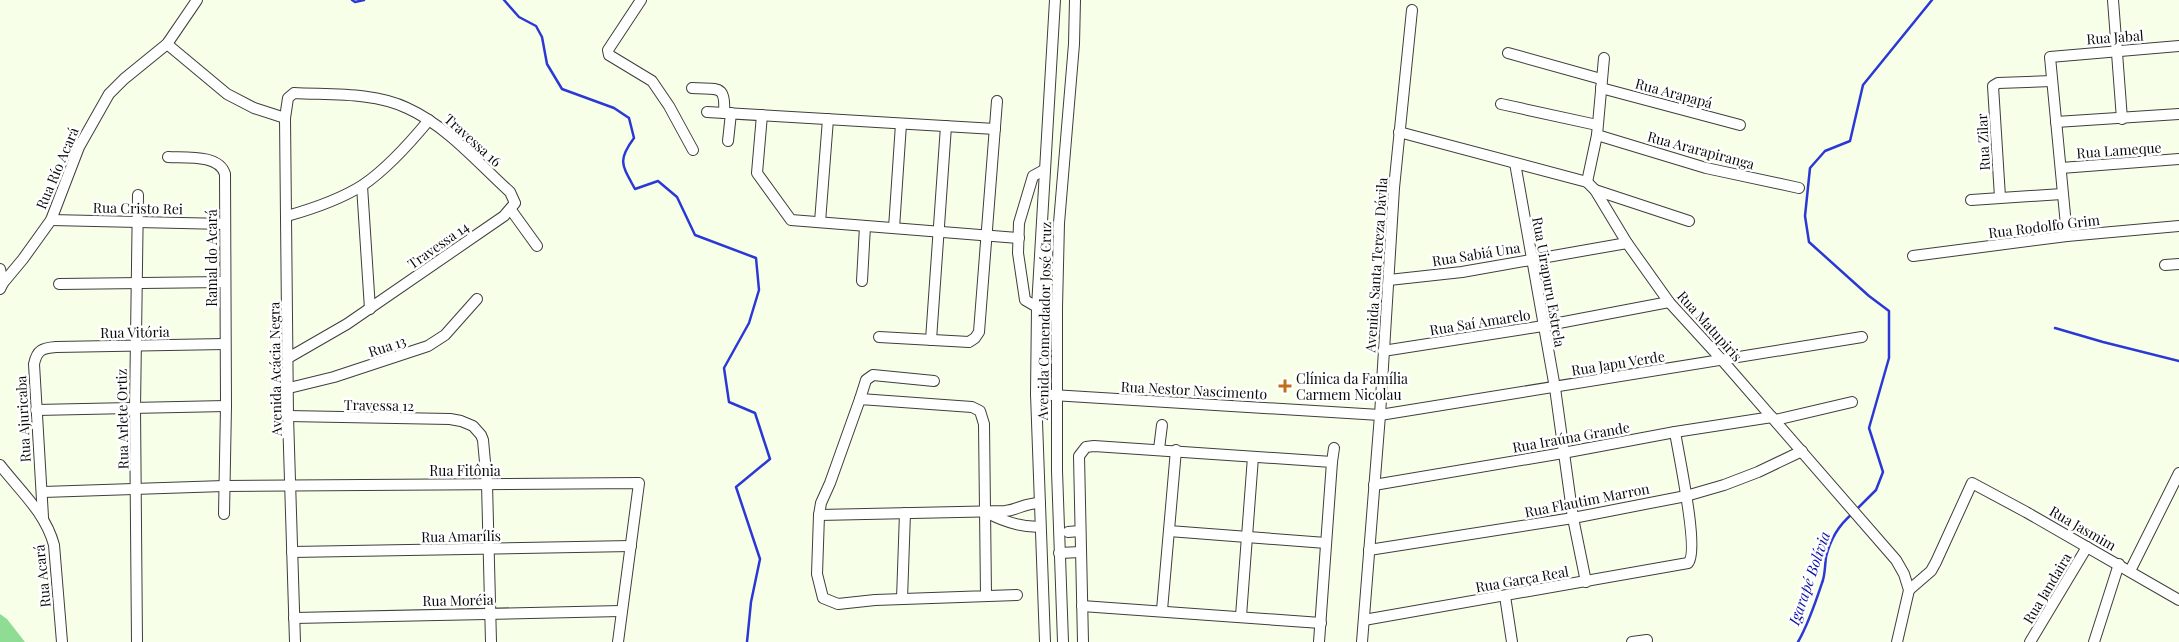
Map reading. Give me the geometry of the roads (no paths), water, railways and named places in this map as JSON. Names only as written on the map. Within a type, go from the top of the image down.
[{"type":"street","name":"Rua Río Acará","points":[[1,286],[51,220],[79,147],[109,94],[167,44],[197,0]]},
{"type":"street","points":[[641,0],[610,45],[609,55],[652,81],[669,106],[693,150]]},
{"type":"street","name":"Avenida Comendador José Cruz","points":[[1044,642],[1036,394],[1037,307],[1055,0]]},
{"type":"street","name":"Avenida Comendador José Cruz","points":[[1063,642],[1056,395],[1059,222],[1074,44],[1075,0]]},
{"type":"street","points":[[2113,0],[2122,119]]},
{"type":"street","name":"Avenida Santa Tereza Dávila","points":[[1362,642],[1400,132],[1412,10]]},
{"type":"street","points":[[167,44],[236,100],[286,118]]},
{"type":"street","name":"Rua Jabal","points":[[2052,81],[2050,59],[2052,56],[2179,46]]},
{"type":"street","name":"Rua Arapapá","points":[[1508,53],[1601,84],[1740,125]]},
{"type":"street","points":[[1400,132],[1587,182],[1597,130],[1604,58]]},
{"type":"street","points":[[2052,81],[2067,236]]},
{"type":"street","name":"Rua Zilar","points":[[2000,198],[1993,86],[1998,83],[2052,81]]},
{"type":"street","points":[[692,88],[719,90],[723,93],[727,113],[728,141]]},
{"type":"street","name":"Avenida Acácia Negra","points":[[290,95],[287,102],[286,118],[288,416],[294,642]]},
{"type":"street","name":"Travessa 16","points":[[290,95],[373,98],[407,107],[429,120],[510,192],[515,198],[511,210]]},
{"type":"street","points":[[880,337],[969,342],[976,338],[979,332],[997,101]]},
{"type":"street","name":"Rua Ararapiranga","points":[[1501,104],[1597,130],[1706,168],[1799,188]]},
{"type":"street","points":[[707,112],[995,129]]},
{"type":"street","points":[[2056,122],[2179,114]]},
{"type":"street","points":[[762,115],[757,173],[791,220],[1018,238]]},
{"type":"street","points":[[820,222],[828,119]]},
{"type":"street","points":[[287,216],[308,210],[362,186],[388,164],[429,120]]},
{"type":"street","points":[[894,228],[901,124]]},
{"type":"street","points":[[931,340],[946,126]]},
{"type":"street","name":"Ramal do Acará","points":[[168,157],[213,161],[221,165],[225,179],[226,406],[224,486]]},
{"type":"street","name":"Rua Lameque","points":[[2061,168],[2179,159]]},
{"type":"street","name":"Rua Uirapuru Estrela","points":[[1515,163],[1554,388],[1573,518],[1586,582]]},
{"type":"street","points":[[1037,307],[1025,300],[1018,253],[1018,238],[1019,223],[1033,176],[1044,170]]},
{"type":"street","name":"Rua Matupiris","points":[[1587,182],[1595,190],[1627,243],[1669,302],[1774,419],[1896,560],[1904,574],[1909,590]]},
{"type":"street","points":[[362,186],[370,309]]},
{"type":"street","points":[[1595,190],[1688,221]]},
{"type":"street","points":[[1971,200],[2062,194]]},
{"type":"street","name":"Rua Arlete Ortiz","points":[[137,642],[135,408],[138,195]]},
{"type":"street","points":[[511,210],[537,246]]},
{"type":"street","name":"Travessa 14","points":[[288,358],[370,309],[511,210]]},
{"type":"street","name":"Rua Cristo Rei","points":[[51,220],[225,224]]},
{"type":"street","points":[[862,281],[865,226]]},
{"type":"street","name":"Rua Rodolfo Grim","points":[[1913,256],[2067,236],[2179,226]]},
{"type":"street","name":"Rua Sabiá Una","points":[[1389,280],[1462,272],[1627,243]]},
{"type":"street","points":[[2166,266],[2179,264]]},
{"type":"street","points":[[0,269],[1,286]]},
{"type":"street","points":[[59,284],[225,282]]},
{"type":"street","name":"Rua 13","points":[[289,388],[334,377],[428,346],[445,336],[477,299]]},
{"type":"street","name":"Rua Saí Amarelo","points":[[1383,351],[1543,326],[1669,302]]},
{"type":"street","name":"Rua Japu Verde","points":[[1380,415],[1862,337]]},
{"type":"street","name":"Rua Vitória","points":[[44,348],[225,344]]},
{"type":"street","name":"Rua Ajuricaba","points":[[43,492],[34,364],[37,354],[44,348]]},
{"type":"street","points":[[934,381],[880,376],[870,377],[864,385],[830,484],[821,503],[817,574],[820,592],[823,598],[838,604],[875,600],[1017,595]]},
{"type":"street","name":"Rua Nestor Nascimento","points":[[1036,394],[1380,415]]},
{"type":"street","points":[[860,399],[972,407],[980,410],[984,424],[986,595]]},
{"type":"street","name":"Rua Iraúna Grande","points":[[1374,484],[1563,453],[1675,432],[1774,419],[1852,402]]},
{"type":"street","points":[[36,410],[226,406]]},
{"type":"street","name":"Travessa 12","points":[[288,416],[450,420],[468,424],[478,431],[483,440],[487,484]]},
{"type":"street","points":[[1159,449],[1162,425]]},
{"type":"street","points":[[1675,432],[1686,496]]},
{"type":"street","points":[[1083,642],[1079,462],[1082,451],[1086,447],[1176,450],[1332,462]]},
{"type":"street","points":[[1319,642],[1334,448]]},
{"type":"street","points":[[1162,610],[1176,450]]},
{"type":"street","name":"Rua Flautim Marron","points":[[1369,550],[1573,518],[1686,496],[1741,479],[1802,451]]},
{"type":"street","points":[[1241,616],[1252,457]]},
{"type":"street","name":"Rua Acará","points":[[0,465],[43,517],[50,530],[54,545],[62,642]]},
{"type":"street","points":[[2130,571],[2179,473]]},
{"type":"street","name":"Rua Fitônia","points":[[137,489],[224,486],[639,483],[630,546]]},
{"type":"street","name":"Rua Jasmim","points":[[1909,590],[1931,571],[1972,483],[2179,600]]},
{"type":"street","points":[[487,484],[491,642]]},
{"type":"street","points":[[224,486],[224,514]]},
{"type":"street","points":[[43,517],[43,492],[137,489]]},
{"type":"street","name":"Rua Garça Real","points":[[1364,620],[1684,564],[1691,561],[1692,557],[1692,532],[1686,496]]},
{"type":"street","points":[[819,515],[1010,511],[1024,504],[1040,503]]},
{"type":"street","points":[[985,512],[1001,521],[1040,527]]},
{"type":"street","points":[[902,599],[905,513]]},
{"type":"street","points":[[1068,532],[1080,531]]},
{"type":"street","points":[[1169,531],[1326,543]]},
{"type":"street","points":[[618,642],[630,546]]},
{"type":"street","name":"Rua Amarílis","points":[[292,552],[630,546]]},
{"type":"street","name":"Rua Jandaira","points":[[2030,642],[2087,547]]},
{"type":"street","points":[[1059,553],[1081,552]]},
{"type":"street","points":[[2094,642],[2118,564]]},
{"type":"street","points":[[1897,642],[1909,590]]},
{"type":"street","points":[[1505,596],[1512,642]]},
{"type":"street","points":[[1082,606],[1162,610],[1321,623]]},
{"type":"street","name":"Rua Moréia","points":[[294,618],[621,612]]},
{"type":"street","points":[[1632,642],[1647,640]]},
{"type":"waterway","points":[[352,0],[355,2],[364,0]]},
{"type":"waterway","points":[[504,0],[519,17],[536,26],[542,37],[547,64],[562,89],[614,108],[629,118],[634,138],[625,152],[623,163],[635,189],[658,181],[677,197],[695,235],[756,258],[759,290],[749,323],[724,368],[729,402],[755,413],[770,459],[736,487],[760,559],[751,602],[747,642]]},
{"type":"waterway","name":"Igarapé Bolívia","points":[[1856,510],[1876,490],[1883,472],[1869,428],[1889,358],[1889,311],[1869,296],[1809,242],[1805,216],[1810,168],[1825,151],[1850,141],[1863,85],[1932,0]]},
{"type":"waterway","points":[[2055,328],[2179,361]]},
{"type":"waterway","name":"Igarapé Bolívia","points":[[1798,642],[1809,620],[1823,580],[1826,557],[1830,545],[1839,528],[1852,514]]},
{"type":"place","name":"Clínica da Família Carmem Nicolau","points":[[1285,386]]}]
